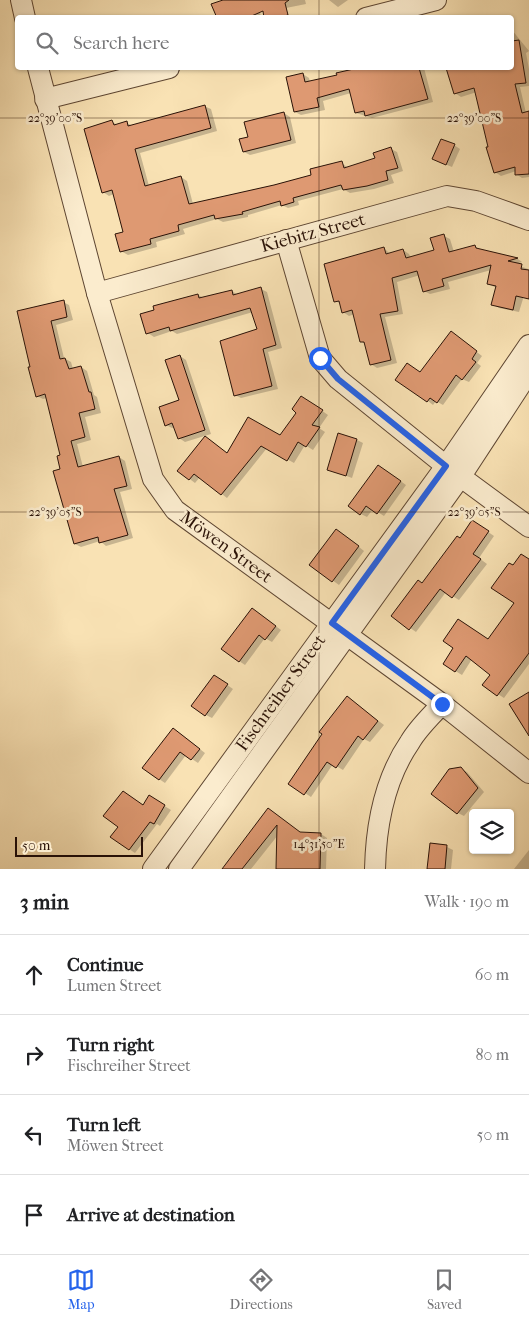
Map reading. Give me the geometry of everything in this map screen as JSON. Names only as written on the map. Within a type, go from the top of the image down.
[{"type":"street","points":[[21,0],[24,15]]},
{"type":"street","points":[[378,15],[436,0]]},
{"type":"street","name":"Möwen Street","points":[[38,70],[97,293],[153,479],[164,495],[175,510],[442,704],[529,773]]},
{"type":"street","points":[[45,99],[161,70]]},
{"type":"street","name":"Kiebitz Street","points":[[97,293],[447,196],[476,201],[529,220]]},
{"type":"street","points":[[286,240],[320,358],[338,379],[453,471],[529,527]]},
{"type":"street","name":"Fischreiher Street","points":[[453,471],[529,345]]},
{"type":"street","name":"Fischreiher Street","points":[[179,869],[340,629],[453,471],[529,372]]},
{"type":"street","name":"Fischreiher Street","points":[[153,869],[340,629]]},
{"type":"street","points":[[375,869],[376,842],[382,804],[394,769],[410,740],[442,704]]},
{"type":"building","points":[[223,0],[289,0],[285,3],[288,15],[264,15],[263,11],[254,15],[216,15],[211,4]]},
{"type":"building","points":[[519,40],[526,83],[515,84],[522,113],[529,111],[529,174],[515,175],[515,167],[494,173],[486,147],[488,147],[474,88],[454,94],[447,70],[514,70],[514,41]]},
{"type":"building","points":[[349,70],[420,70],[428,99],[365,116],[364,111],[355,113],[349,89],[317,98],[319,107],[294,112],[286,77],[303,73],[305,82],[337,75],[336,73]]},
{"type":"building","points":[[205,105],[211,128],[135,149],[145,186],[181,176],[189,204],[311,175],[310,169],[342,161],[344,168],[375,158],[373,153],[391,147],[398,168],[386,171],[388,180],[367,186],[343,190],[341,185],[293,198],[294,202],[281,206],[280,201],[242,212],[243,214],[215,219],[214,215],[178,225],[179,231],[150,239],[151,244],[120,252],[115,234],[123,232],[112,190],[102,193],[84,129],[112,120],[114,125],[127,121],[128,126]]},
{"type":"building","points":[[284,112],[291,140],[243,152],[239,139],[248,137],[244,122]]},
{"type":"building","points":[[441,139],[455,144],[446,165],[432,159]]},
{"type":"building","points":[[444,234],[449,252],[475,245],[476,248],[518,258],[508,261],[522,264],[521,269],[529,270],[529,299],[516,296],[513,310],[491,305],[496,286],[487,284],[491,265],[442,279],[444,286],[423,292],[417,271],[392,278],[398,311],[380,314],[391,360],[370,365],[364,342],[360,342],[352,310],[342,313],[339,301],[334,302],[324,264],[384,247],[386,254],[403,249],[406,258],[434,250],[430,238]]},
{"type":"building","points":[[261,287],[276,345],[263,349],[272,386],[234,396],[220,341],[257,329],[250,308],[170,331],[169,327],[146,334],[140,314],[154,310],[153,306],[198,294],[199,298],[232,290],[233,295]]},
{"type":"building","points":[[64,300],[67,317],[51,321],[60,359],[65,358],[69,369],[81,366],[95,409],[79,413],[85,437],[71,441],[78,467],[119,456],[127,486],[114,489],[128,535],[99,543],[98,537],[74,544],[53,471],[60,469],[57,456],[60,455],[45,394],[36,397],[17,311]]},
{"type":"building","points":[[451,331],[477,351],[472,359],[476,362],[462,380],[456,375],[437,403],[430,398],[427,402],[395,380],[407,363],[420,372]]},
{"type":"building","points":[[180,355],[205,430],[178,439],[172,423],[165,426],[159,407],[179,400],[165,360]]},
{"type":"building","points":[[301,396],[323,410],[312,425],[320,427],[306,447],[298,442],[287,461],[261,446],[221,495],[194,474],[189,480],[177,471],[205,436],[227,453],[248,417],[280,435],[296,413],[292,409]]},
{"type":"building","points":[[338,433],[357,439],[346,476],[327,470]]},
{"type":"building","points":[[378,465],[401,481],[377,514],[366,506],[360,515],[348,506]]},
{"type":"building","points":[[472,520],[489,531],[473,554],[481,559],[452,598],[440,589],[409,630],[391,616],[418,580],[422,583],[457,536],[460,538]]},
{"type":"building","points":[[336,529],[359,546],[332,582],[309,565]]},
{"type":"building","points":[[521,554],[529,559],[529,653],[497,696],[482,685],[490,675],[466,656],[455,672],[443,664],[453,648],[443,641],[458,619],[488,639],[514,603],[491,588],[509,563],[513,565]]},
{"type":"building","points":[[252,608],[276,626],[265,640],[259,635],[239,662],[221,649]]},
{"type":"building","points":[[214,675],[228,684],[205,716],[191,706]]},
{"type":"building","points":[[529,692],[529,736],[509,704]]},
{"type":"building","points":[[347,696],[378,721],[363,740],[358,736],[336,768],[327,762],[304,795],[288,784],[322,734],[319,732]]},
{"type":"building","points":[[173,728],[200,749],[191,760],[180,752],[159,780],[142,768]]},
{"type":"building","points":[[461,767],[478,788],[457,814],[431,794],[449,769]]},
{"type":"building","points":[[123,791],[143,805],[149,795],[165,805],[154,824],[150,822],[129,850],[110,837],[118,827],[103,816]]},
{"type":"building","points":[[268,808],[300,832],[321,833],[320,869],[276,869],[277,825],[242,869],[222,869]]},
{"type":"building","points":[[430,843],[447,845],[445,869],[427,869]]},
{"type":"route","points":[[320,358],[338,379],[446,466],[332,623],[442,704]]}]
